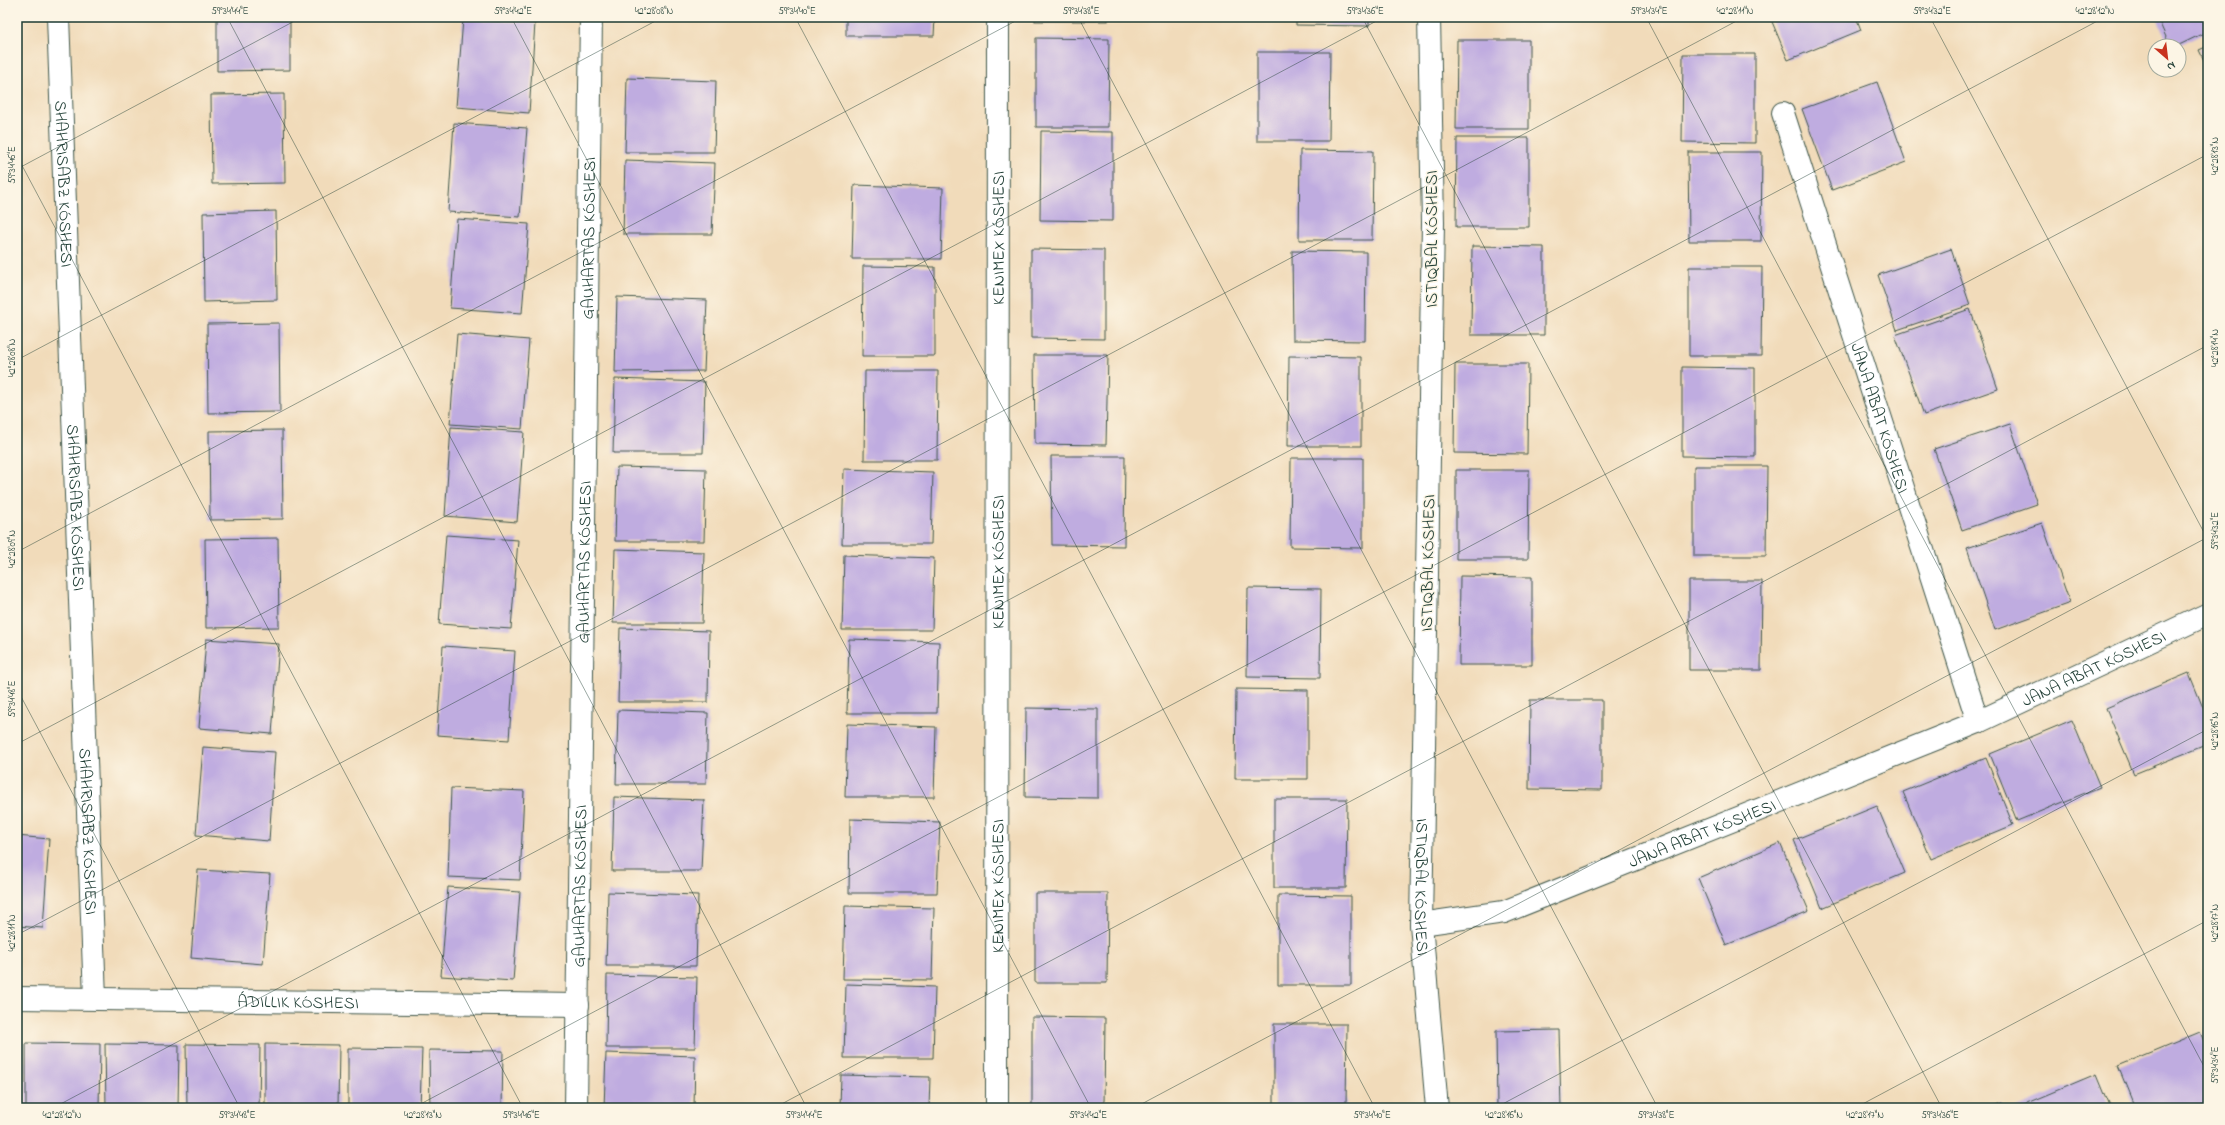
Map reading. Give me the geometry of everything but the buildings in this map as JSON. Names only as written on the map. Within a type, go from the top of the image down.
[{"type":"street","name":"SHAHRISABZ KÓSHESI","points":[[58,17],[96,998]]},
{"type":"street","name":"GAUHARTAS KÓSHESI","points":[[576,1108],[592,17]]},
{"type":"street","name":"KENIMEX KÓSHESI","points":[[996,1108],[998,17]]},
{"type":"street","name":"ISTIQBAL KÓSHESI","points":[[1429,17],[1432,223],[1420,924],[1437,1108]]},
{"type":"street","name":"JANA ABAT KÓSHESI","points":[[1783,114],[1978,722]]},
{"type":"street","name":"JANA ABAT KÓSHESI","points":[[1420,924],[1504,912],[1978,722],[2208,614]]},
{"type":"street","name":"ÁDILLIK KÓSHESI","points":[[17,998],[578,1005]]}]
